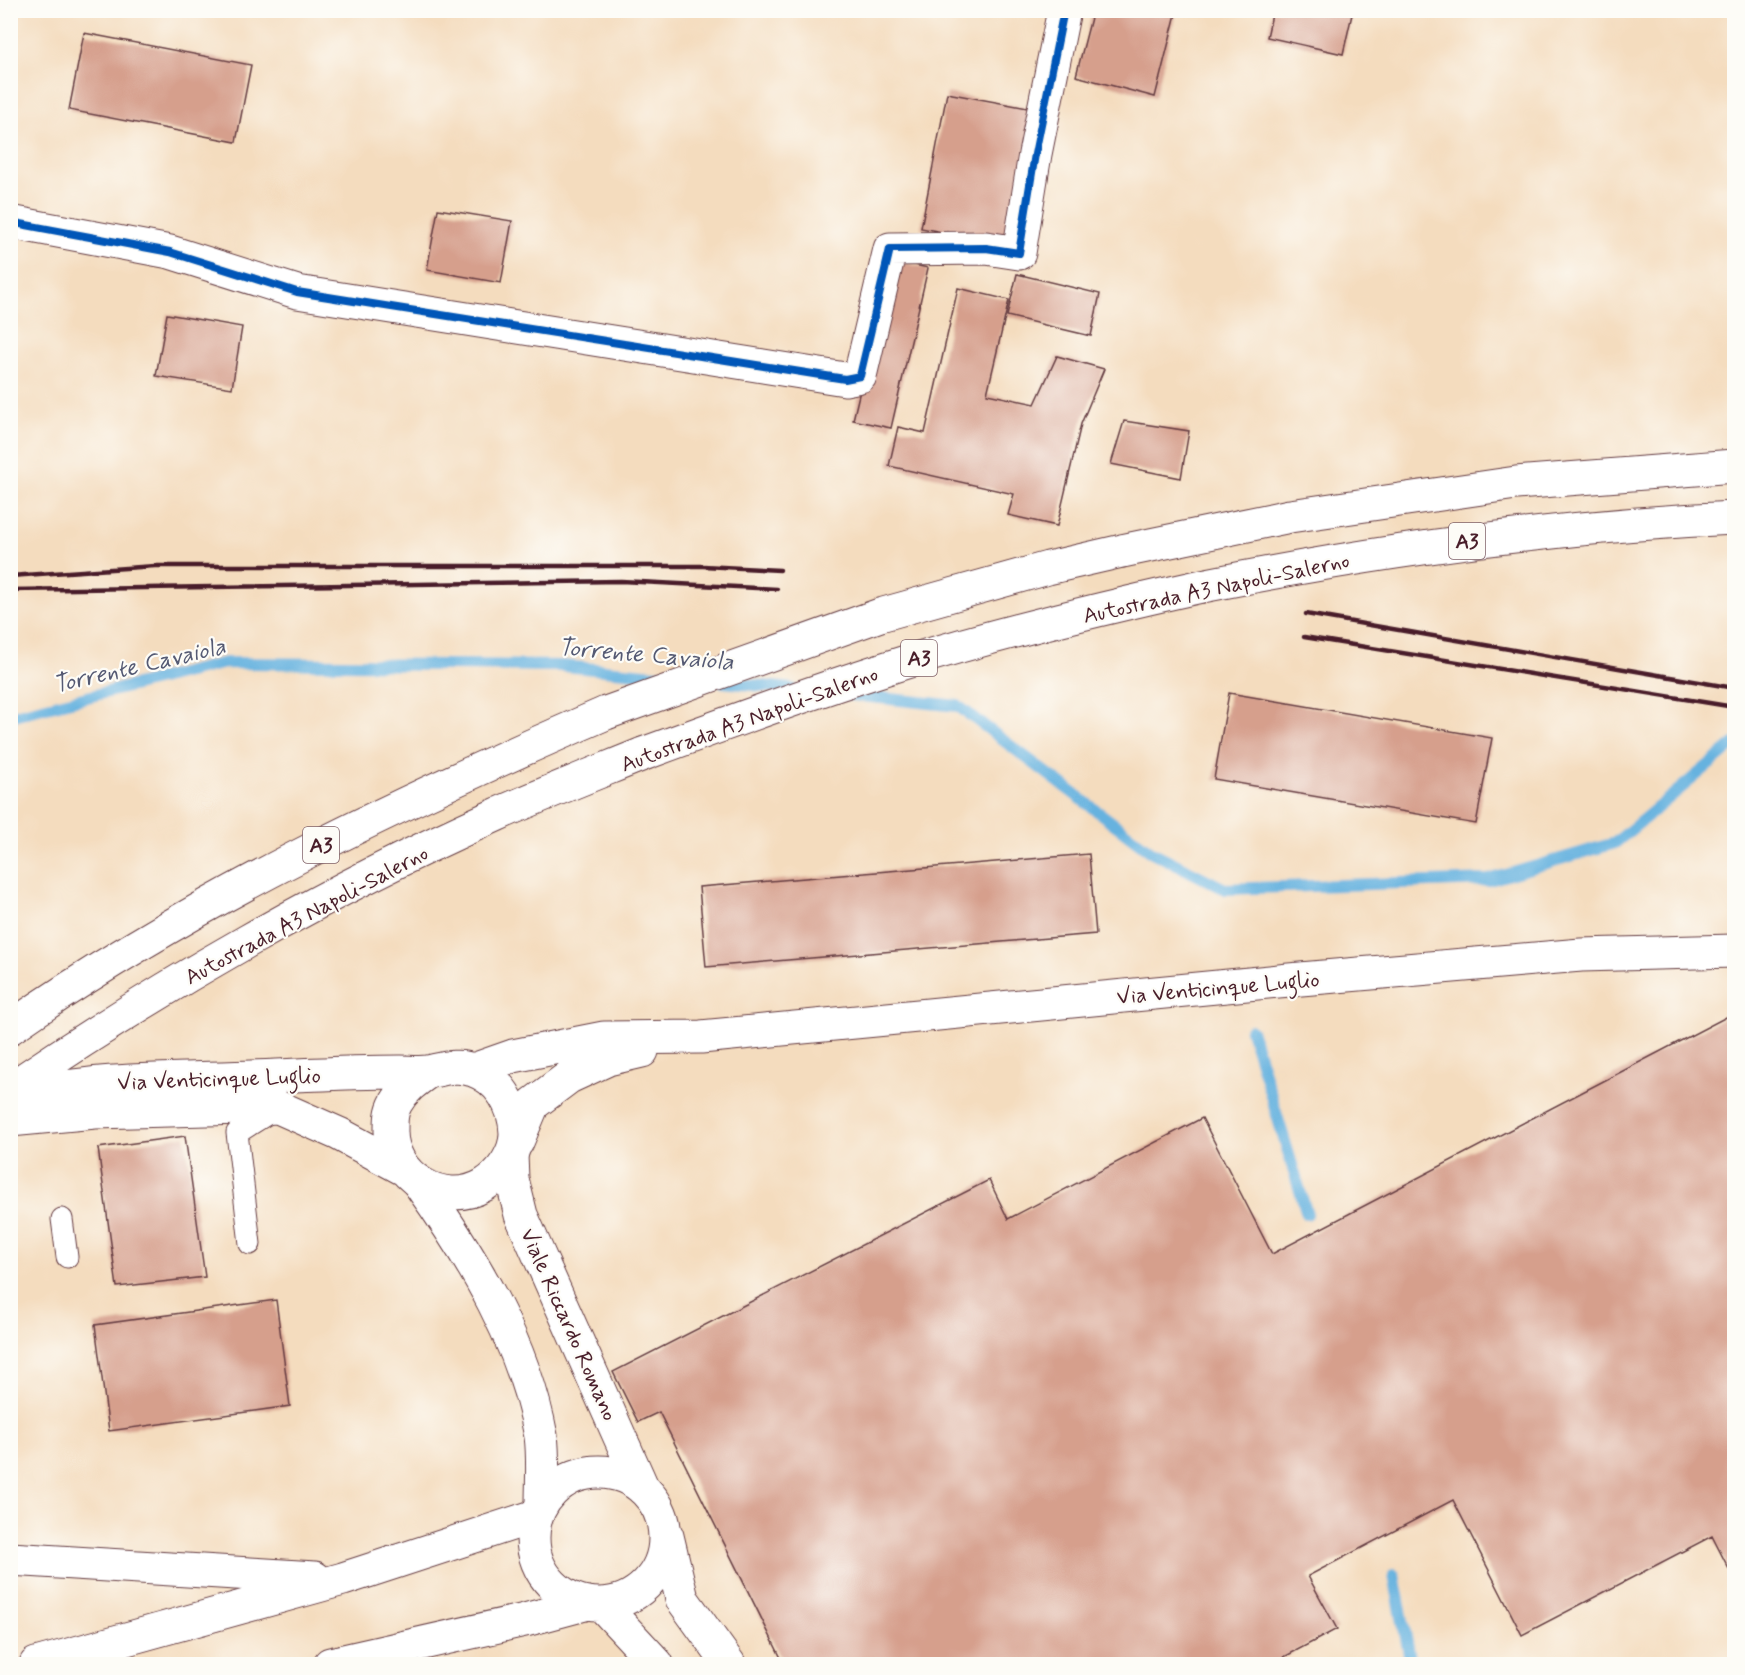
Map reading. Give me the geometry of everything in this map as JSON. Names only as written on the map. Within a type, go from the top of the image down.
[{"type":"main road","points":[[10,222],[170,252],[297,292],[845,379],[860,376],[890,249],[987,248],[1019,253],[1035,154],[1064,10]]},
{"type":"main road","name":"A3","points":[[10,1028],[49,1001],[167,929],[248,883],[391,809],[606,714],[880,615],[1048,568],[1290,516],[1516,483],[1734,466]]},
{"type":"main road","name":"Autostrada A3 Napoli-Salerno","points":[[10,1091],[148,1001],[272,928],[383,869],[495,815],[643,754],[793,700],[908,662],[1094,610],[1303,566],[1461,542],[1654,522],[1734,518]]},
{"type":"main road","name":"Via Venticinque Luglio","points":[[473,1070],[513,1056],[604,1038],[701,1037],[1289,980],[1581,955],[1734,951]]},
{"type":"main road","name":"Via Venticinque Luglio","points":[[10,1120],[95,1112],[278,1107],[339,1134],[439,1192],[459,1193],[483,1185],[499,1173],[511,1155],[533,1104],[569,1077],[608,1059],[701,1037]]},
{"type":"main road","name":"Via Venticinque Luglio","points":[[410,1176],[391,1139],[391,1116],[395,1105],[409,1085],[428,1072],[439,1068],[461,1067],[473,1070],[488,1077],[504,1092],[513,1112],[516,1134],[511,1155]]},
{"type":"main road","name":"Via Venticinque Luglio","points":[[10,1091],[103,1083],[365,1072],[428,1072]]},
{"type":"main road","name":"Viale Riccardo Romano","points":[[511,1155],[512,1179],[521,1215],[643,1489]]},
{"type":"main road","points":[[410,1176],[459,1241],[485,1286],[511,1339],[528,1384],[541,1438],[539,1510],[533,1538],[537,1561],[548,1581],[566,1595],[594,1604],[657,1665]]},
{"type":"main road","name":"Viale Riccardo Romano","points":[[539,1510],[552,1491],[565,1481],[580,1474],[597,1471],[614,1474],[630,1479],[643,1489],[656,1505],[664,1525],[682,1599],[729,1665]]},
{"type":"main road","points":[[36,1665],[344,1579],[539,1510]]},
{"type":"main road","points":[[330,1665],[623,1599],[643,1587],[657,1570],[664,1548],[664,1525]]},
{"type":"main road","points":[[10,1559],[344,1579]]},
{"type":"lane","points":[[249,1244],[237,1132],[278,1107]]},
{"type":"lane","points":[[62,1219],[66,1257]]},
{"type":"building","points":[[1093,10],[1177,10],[1155,97],[1076,76]]},
{"type":"building","points":[[1273,10],[1353,10],[1343,54],[1267,37]]},
{"type":"building","points":[[84,33],[251,65],[236,142],[69,110]]},
{"type":"building","points":[[947,93],[1033,109],[1007,244],[921,228]]},
{"type":"building","points":[[438,209],[512,221],[501,283],[427,270]]},
{"type":"building","points":[[891,260],[928,268],[891,428],[853,420]]},
{"type":"building","points":[[1017,274],[1100,294],[1091,336],[1007,316]]},
{"type":"building","points":[[958,288],[1009,300],[987,394],[1035,404],[1057,356],[1104,369],[1081,424],[1057,526],[1008,515],[1014,494],[889,466],[898,427],[925,433]]},
{"type":"building","points":[[167,314],[242,327],[232,388],[156,376]]},
{"type":"building","points":[[1124,421],[1189,431],[1181,478],[1111,464]]},
{"type":"building","points":[[1229,693],[1492,738],[1476,824],[1214,779]]},
{"type":"building","points":[[1089,854],[1096,934],[706,967],[699,887]]},
{"type":"building","points":[[1734,1013],[1734,1579],[1712,1536],[1522,1635],[1453,1500],[1308,1576],[1337,1629],[1271,1664],[784,1664],[659,1412],[638,1422],[613,1372],[989,1180],[1008,1219],[1202,1118],[1272,1254]]},
{"type":"building","points":[[185,1136],[205,1277],[117,1287],[98,1148]]},
{"type":"building","points":[[276,1300],[290,1406],[109,1431],[95,1325]]},
{"type":"waterway","name":"Torrente Cavaiola","points":[[10,716],[225,663],[564,666],[676,677]]},
{"type":"waterway","name":"Torrente Cavaiola","points":[[723,682],[792,689]]},
{"type":"waterway","points":[[842,694],[958,706],[1150,851],[1225,889],[1489,880],[1615,843],[1734,744]]},
{"type":"waterway","points":[[1251,1030],[1307,1214]]},
{"type":"waterway","points":[[1394,1575],[1411,1664]]},
{"type":"railway","points":[[10,576],[155,566],[703,566],[780,570]]},
{"type":"railway","points":[[10,590],[621,581],[777,589]]},
{"type":"railway","points":[[1306,614],[1734,688]]},
{"type":"railway","points":[[1304,637],[1734,707]]},
{"type":"cycle path","points":[[10,222],[170,252],[297,292],[845,379],[860,376],[890,249],[986,248],[1019,253],[1035,154],[1064,10]]}]
